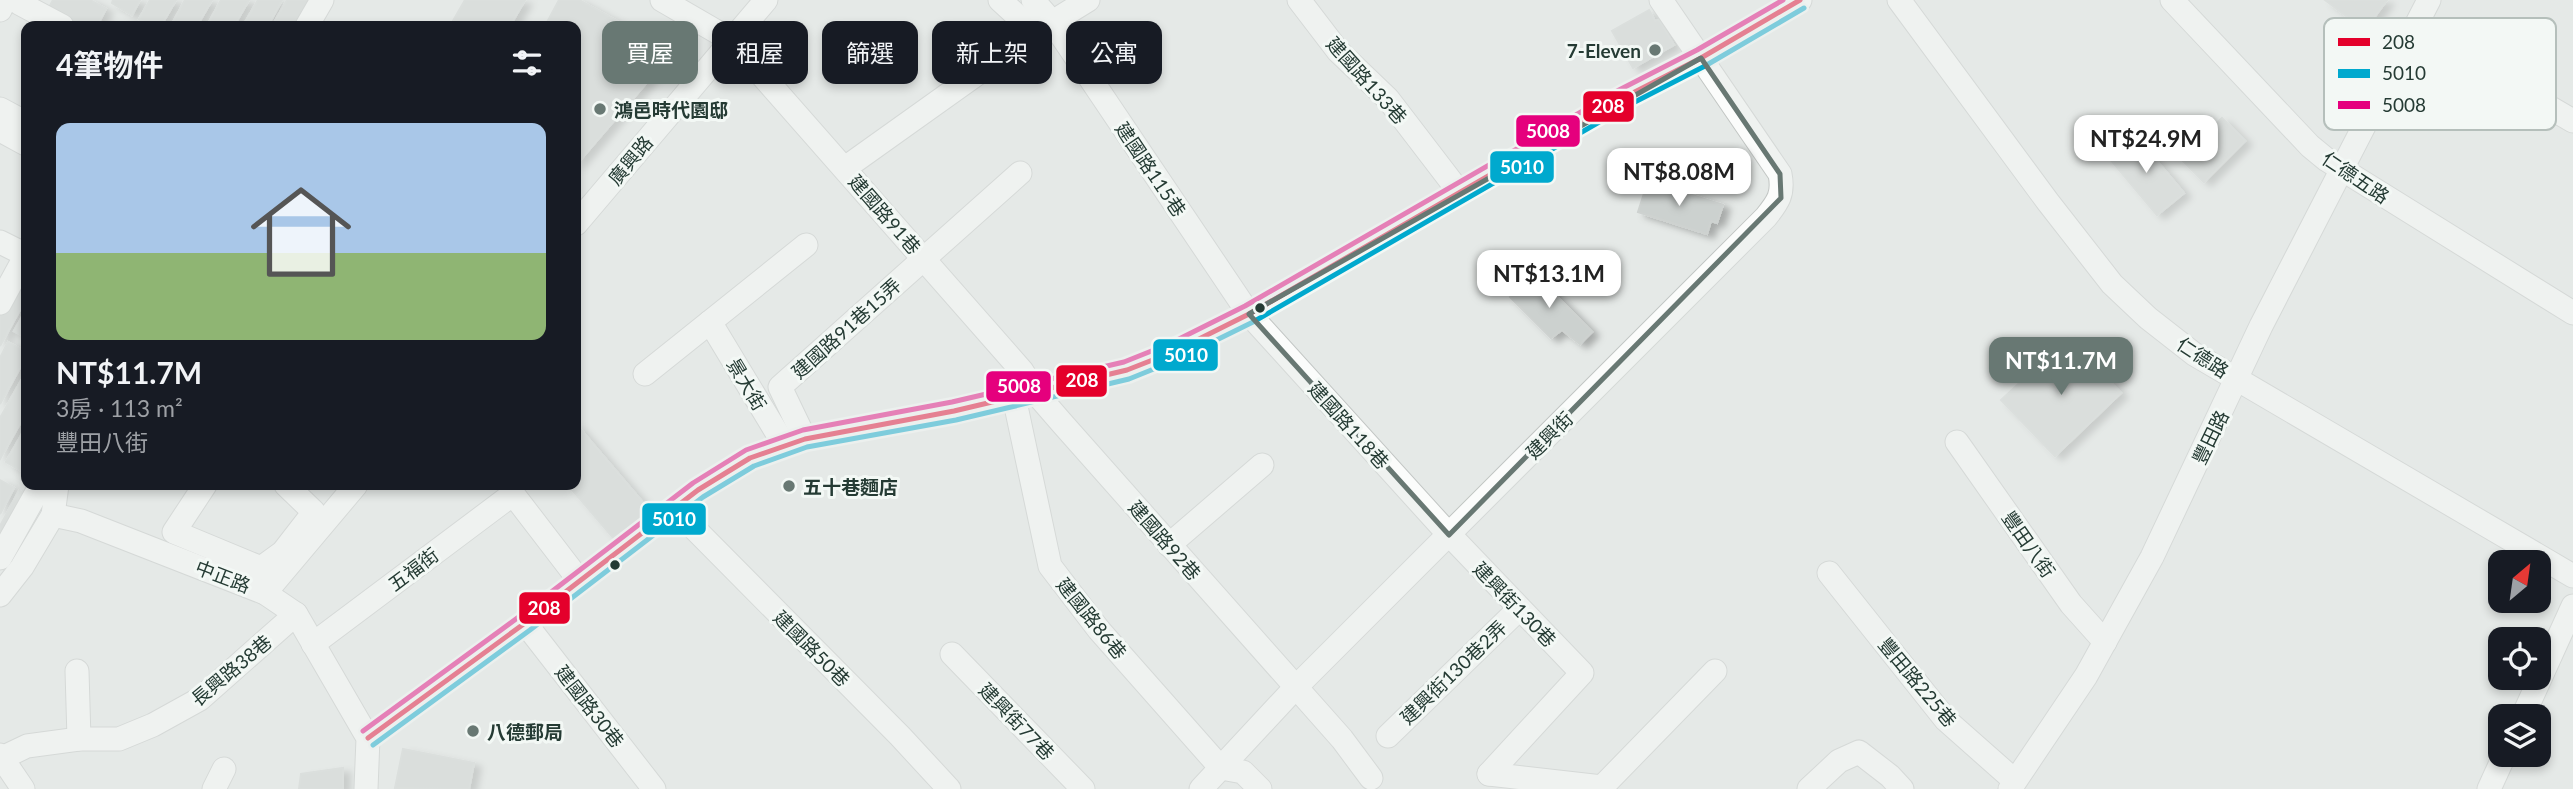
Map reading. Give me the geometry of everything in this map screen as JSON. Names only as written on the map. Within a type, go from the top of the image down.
[{"type":"street","points":[[0,10],[5,0]]},
{"type":"street","points":[[21,0],[19,3],[53,21]]},
{"type":"street","points":[[294,21],[306,0]]},
{"type":"street","points":[[310,21],[322,0]]},
{"type":"street","name":"建國路91巷","points":[[662,0],[712,29]]},
{"type":"street","name":"廣興路","points":[[748,21],[766,0]]},
{"type":"street","points":[[1000,0],[1023,21]]},
{"type":"street","name":"建國路115巷","points":[[1033,0],[1054,23],[1249,314]]},
{"type":"street","points":[[1054,23],[1087,0]]},
{"type":"street","name":"建國路133巷","points":[[1299,0],[1338,51],[1388,99],[1460,192]]},
{"type":"street","name":"建興街","points":[[1201,789],[1295,688],[1766,217],[1781,198],[1783,189],[1780,174],[1661,0]]},
{"type":"street","points":[[366,789],[369,738],[698,490],[750,458],[795,442],[852,432],[1126,370],[1173,352],[1249,314],[1623,98],[1701,58],[1800,0]]},
{"type":"street","name":"仁德路","points":[[1899,0],[2052,208],[2112,284],[2148,318],[2194,354],[2573,576]]},
{"type":"street","name":"仁德五路","points":[[2172,0],[2310,146],[2342,170],[2573,313]]},
{"type":"street","name":"豐田路","points":[[2420,18],[2429,0]]},
{"type":"street","name":"廣興路","points":[[581,218],[712,63]]},
{"type":"street","name":"建國路91巷","points":[[770,84],[1023,371],[1025,394]]},
{"type":"street","points":[[845,168],[963,84]]},
{"type":"street","points":[[0,108],[21,120]]},
{"type":"street","points":[[2556,111],[2573,121]]},
{"type":"street","points":[[0,130],[21,141]]},
{"type":"street","name":"豐田路","points":[[2013,785],[2086,676],[2152,557],[2261,326],[2363,130]]},
{"type":"street","points":[[924,258],[1020,173]]},
{"type":"street","points":[[0,242],[21,253]]},
{"type":"street","points":[[645,374],[806,245]]},
{"type":"street","name":"建國路91巷15弄","points":[[795,442],[780,387],[924,258]]},
{"type":"street","points":[[0,303],[21,265]]},
{"type":"street","name":"建國路118巷","points":[[1249,314],[1449,534]]},
{"type":"street","name":"景大街","points":[[710,322],[795,442]]},
{"type":"street","name":"建國路92巷","points":[[1025,394],[1169,545],[1342,739],[1371,778]]},
{"type":"street","name":"建國路86巷","points":[[1025,394],[1050,566],[1099,630],[1221,768]]},
{"type":"street","name":"豐田八街","points":[[1957,442],[2071,604],[2105,642]]},
{"type":"street","points":[[1169,545],[1262,465]]},
{"type":"street","points":[[0,558],[38,490]]},
{"type":"street","points":[[0,595],[22,567],[53,515],[56,490]]},
{"type":"street","points":[[202,490],[174,532],[261,568],[283,552],[314,512],[291,490]]},
{"type":"street","points":[[265,593],[352,490]]},
{"type":"street","name":"五福街","points":[[313,644],[513,495],[579,580]]},
{"type":"street","name":"建國路50巷","points":[[674,508],[949,789]]},
{"type":"street","name":"中正路","points":[[53,515],[81,522],[265,593],[296,614],[369,738]]},
{"type":"street","name":"建興街130巷","points":[[1449,534],[1582,673],[1489,774],[1602,787],[1715,671]]},
{"type":"street","name":"豐田路225巷","points":[[1829,573],[1946,720],[2013,785]]},
{"type":"street","points":[[2528,704],[2573,606]]},
{"type":"street","name":"建興街130巷2弄","points":[[1388,736],[1519,609]]},
{"type":"street","name":"長興路38巷","points":[[1,757],[27,746],[79,739],[119,739],[153,726],[200,699],[296,614]]},
{"type":"street","name":"建國路30巷","points":[[525,623],[654,789]]},
{"type":"street","name":"建興街77巷","points":[[952,654],[1083,789]]},
{"type":"street","points":[[77,671],[79,739]]},
{"type":"street","points":[[1810,789],[1839,761],[1859,752],[1902,789]]},
{"type":"street","points":[[1,757],[23,789]]},
{"type":"street","points":[[2489,789],[2499,767]]},
{"type":"street","points":[[1221,768],[1243,772],[1260,789]]},
{"type":"highlighted area","points":[[1701,58],[1780,174],[1781,198],[1449,535],[1249,314]]},
{"type":"building","points":[[53,0],[90,0],[106,9],[100,21],[42,21]]},
{"type":"building","points":[[113,0],[140,0],[132,15],[112,3]]},
{"type":"building","points":[[150,0],[176,0],[164,21],[139,19]]},
{"type":"building","points":[[185,0],[212,0],[200,21],[174,21]]},
{"type":"building","points":[[221,0],[249,0],[237,21],[210,21]]},
{"type":"building","points":[[258,0],[282,0],[271,21],[246,21]]},
{"type":"building","points":[[287,0],[310,0],[299,21],[275,21]]},
{"type":"building","points":[[465,0],[525,0],[513,21],[453,21]]},
{"type":"building","points":[[559,0],[579,0],[617,21],[602,21],[602,84],[646,84],[581,159],[581,21],[548,21]]},
{"type":"building","points":[[2325,0],[2387,0],[2374,18],[2349,18]]},
{"type":"building","points":[[1649,10],[1655,21],[1659,20],[1674,45],[1633,68],[1612,31]]},
{"type":"building","points":[[2222,118],[2245,141],[2204,182],[2181,159]]},
{"type":"building","points":[[2136,136],[2184,193],[2157,215],[2109,158]]},
{"type":"building","points":[[1648,181],[1723,205],[1717,223],[1711,221],[1707,234],[1638,212]]},
{"type":"building","points":[[21,267],[21,308],[0,346],[0,307]]},
{"type":"building","points":[[1534,273],[1592,332],[1580,344],[1562,330],[1551,338],[1510,297]]},
{"type":"building","points":[[21,319],[21,334],[14,331]]},
{"type":"building","points":[[2068,338],[2121,393],[2055,456],[2001,400]]},
{"type":"building","points":[[8,342],[21,349],[21,366],[0,404],[0,358]]},
{"type":"building","points":[[21,381],[21,422],[0,459],[0,418]]},
{"type":"building","points":[[581,430],[651,512],[616,541],[572,490],[581,490]]},
{"type":"building","points":[[21,436],[21,471],[6,462]]},
{"type":"building","points":[[0,480],[14,488],[0,514]]},
{"type":"building","points":[[19,491],[29,495],[0,551],[0,526]]},
{"type":"building","points":[[403,749],[474,763],[469,789],[395,788]]},
{"type":"building","points":[[343,768],[343,789],[299,789],[301,774]]},
{"type":"transit line","name":"5008","points":[[363,731],[520,616],[693,483],[746,450],[803,430],[952,402],[1124,362],[1169,344],[1245,306],[1619,90],[1697,50],[1783,0]]},
{"type":"transit line","name":"208","points":[[368,738],[525,623],[698,490],[750,458],[805,439],[954,411],[1127,370],[1173,352],[1249,314],[1623,98],[1701,58],[1800,0]]},
{"type":"transit line","name":"5010","points":[[373,745],[530,630],[703,497],[754,466],[807,447],[956,420],[1129,379],[1176,360],[1253,322],[1627,106],[1705,66],[1804,8]]},
{"type":"place","name":"7-Eleven","points":[[1655,50]]},
{"type":"place","name":"鴻邑時代園邸","points":[[600,109]]},
{"type":"place","name":"五十巷麵店","points":[[789,486]]},
{"type":"place","name":"八德郵局","points":[[473,731]]}]
